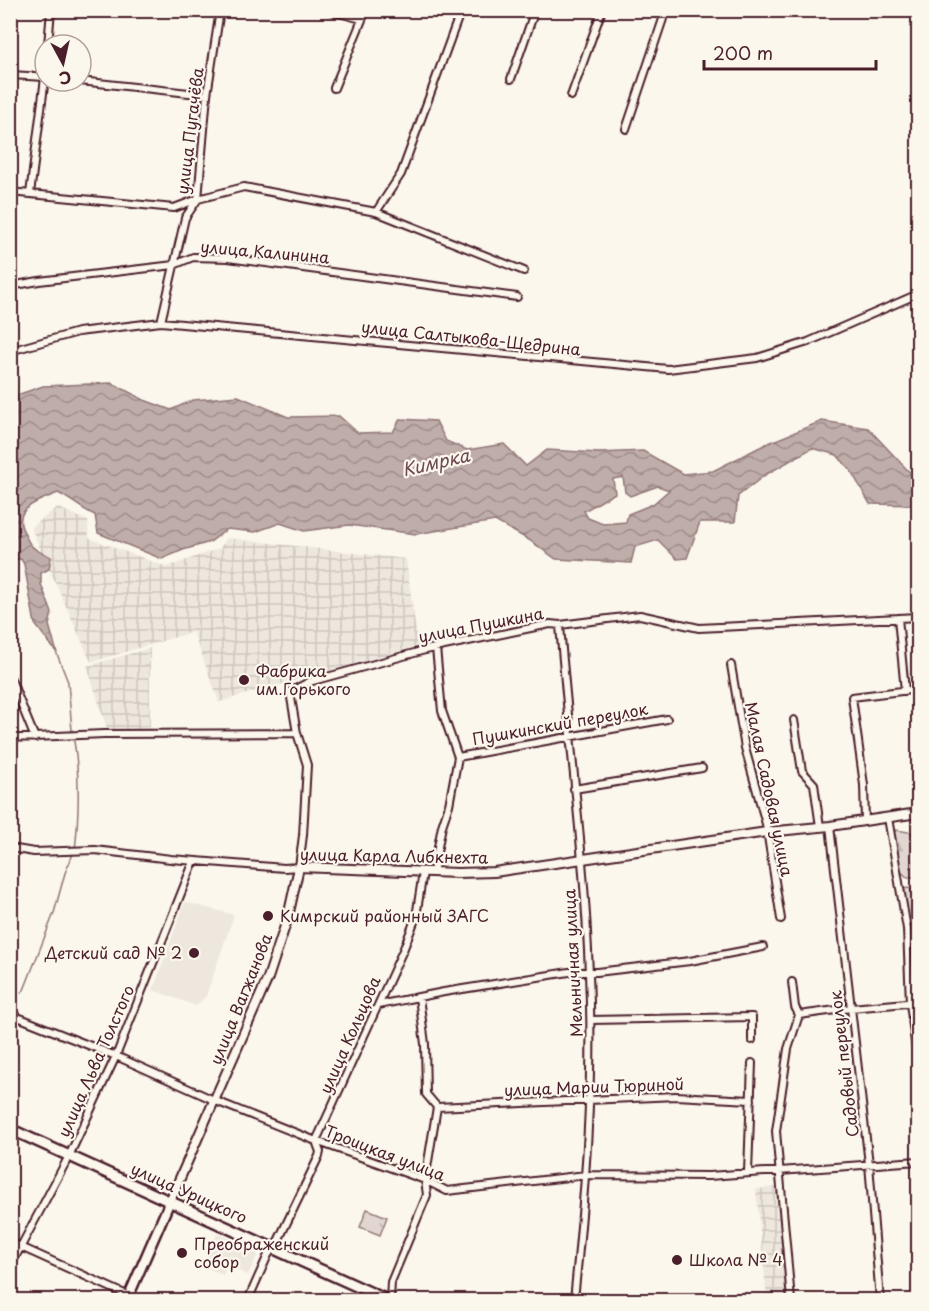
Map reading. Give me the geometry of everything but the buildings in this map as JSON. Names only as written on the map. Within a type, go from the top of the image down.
[{"type":"main road","name":"улица Урицкого","points":[[10,1129],[388,1300]]},
{"type":"main road","name":"улица Вагжанова","points":[[128,1299],[170,1202]]},
{"type":"street","points":[[49,33],[51,10]]},
{"type":"street","name":"улица Пугачёва","points":[[161,322],[186,218],[198,199],[207,95],[220,10]]},
{"type":"street","points":[[327,10],[362,19]]},
{"type":"street","points":[[334,88],[366,10]]},
{"type":"street","points":[[376,212],[401,174],[461,10]]},
{"type":"street","points":[[511,79],[535,10]]},
{"type":"street","points":[[571,96],[603,10]]},
{"type":"street","points":[[626,129],[666,10]]},
{"type":"street","points":[[10,75],[33,76]]},
{"type":"street","points":[[93,82],[207,95]]},
{"type":"street","points":[[30,194],[43,93]]},
{"type":"street","points":[[10,192],[174,208],[244,187],[376,212],[524,271]]},
{"type":"street","name":"улица Калинина","points":[[10,286],[174,265],[193,257],[228,258],[517,297]]},
{"type":"street","name":"улица Салтыкова-Щедрина","points":[[10,351],[78,332],[161,322],[668,369],[757,358],[808,342],[918,294]]},
{"type":"street","name":"улица Пушкина","points":[[290,692],[309,682],[436,648],[550,624],[560,625],[640,615],[699,628],[918,617]]},
{"type":"street","points":[[898,618],[905,691]]},
{"type":"street","name":"Мельничная улица","points":[[560,625],[581,860],[591,1020],[586,1175],[574,1300]]},
{"type":"street","points":[[433,873],[441,826],[449,805],[458,757],[442,711],[436,648]]},
{"type":"street","name":"Малая Садовая улица","points":[[731,665],[745,748],[767,832],[781,919]]},
{"type":"street","points":[[10,677],[35,738]]},
{"type":"street","points":[[865,821],[864,785],[852,697],[918,689]]},
{"type":"street","name":"улица Вагжанова","points":[[170,1202],[268,978],[288,917],[299,867],[303,835],[307,765],[297,733],[290,692]]},
{"type":"street","name":"Пушкинский переулок","points":[[458,757],[667,719]]},
{"type":"street","points":[[794,720],[802,771],[814,784],[820,827]]},
{"type":"street","points":[[10,738],[104,734],[297,733]]},
{"type":"street","points":[[574,789],[702,768]]},
{"type":"street","name":"улица Карла Либкнехта","points":[[10,848],[34,852],[95,850],[284,868],[433,873],[494,872],[767,832],[830,826],[918,813]]},
{"type":"street","points":[[888,818],[906,929],[910,1003],[918,1066]]},
{"type":"street","name":"Садовый переулок","points":[[830,826],[869,1164],[880,1300]]},
{"type":"street","name":"улица Льва Толстого","points":[[10,1267],[69,1156],[116,1056],[194,861]]},
{"type":"street","name":"улица Кольцова","points":[[248,1300],[268,1255],[319,1156],[316,1141],[416,917],[423,872]]},
{"type":"street","points":[[378,1005],[569,972],[589,972],[690,961],[763,947]]},
{"type":"street","points":[[791,1300],[776,1131],[788,1049],[799,1015],[795,1007],[792,981]]},
{"type":"street","points":[[388,1300],[391,1282],[427,1195],[426,1180],[437,1107],[426,1094],[425,1044],[419,997]]},
{"type":"street","points":[[799,1015],[918,1002]]},
{"type":"street","name":"Троицкая улица","points":[[10,1014],[116,1056],[216,1101],[316,1141],[426,1180],[447,1191],[586,1175],[709,1176],[918,1161]]},
{"type":"street","points":[[591,1020],[752,1017],[752,1040]]},
{"type":"street","points":[[748,1172],[752,1063]]},
{"type":"street","name":"улица Марии Тюриной","points":[[437,1107],[676,1096],[751,1100]]},
{"type":"street","points":[[10,1242],[128,1299],[138,1300]]},
{"type":"shaded area","points":[[57,507],[88,521],[89,538],[167,567],[220,548],[227,538],[406,559],[418,646],[219,702],[193,632],[91,662],[31,528]]},
{"type":"shaded area","points":[[150,648],[150,729],[107,729],[87,666]]},
{"type":"shaded area","name":"Детский сад № 2","points":[[185,902],[234,915],[206,996],[196,1006],[153,990]]},
{"type":"shaded area","points":[[778,1187],[787,1300],[767,1300],[756,1189]]},
{"type":"shaded area","points":[[217,1234],[259,1252],[248,1275],[227,1266],[223,1275],[203,1266]]},
{"type":"green space","points":[[896,830],[914,833],[918,839],[918,877],[907,877],[899,870],[892,835]]},
{"type":"green space","points":[[909,888],[916,894],[914,905],[918,931],[914,933],[909,933],[902,889]]},
{"type":"green space","points":[[367,1209],[387,1217],[380,1235],[360,1227]]},
{"type":"water","name":"Кимрка","points":[[112,383],[144,400],[171,410],[193,400],[238,396],[288,417],[339,416],[358,433],[393,432],[400,419],[436,421],[446,441],[467,450],[504,444],[526,466],[547,450],[599,453],[643,451],[683,474],[713,471],[766,444],[822,421],[868,428],[915,478],[918,477],[918,505],[870,504],[851,471],[837,455],[812,448],[765,475],[738,496],[735,522],[700,522],[687,558],[677,559],[658,540],[635,547],[631,563],[556,559],[529,540],[495,521],[416,534],[349,525],[304,531],[280,523],[255,532],[227,529],[210,542],[162,559],[98,533],[95,515],[58,493],[29,506],[21,517],[21,524],[31,545],[51,557],[49,569],[41,573],[41,584],[52,613],[49,625],[57,653],[35,624],[24,564],[21,559],[11,560],[11,397],[43,386]],"holes":[[[623,477],[625,492],[630,496],[658,486],[669,490],[653,504],[628,514],[626,522],[603,524],[588,518],[584,511],[615,493],[613,479]]]},
{"type":"waterway","points":[[57,654],[68,682],[72,731]]},
{"type":"waterway","points":[[74,741],[78,795],[75,850]]},
{"type":"waterway","points":[[10,1000],[24,990],[54,913],[73,854]]},
{"type":"place","name":"Фабрика им.Горького","points":[[244,680]]},
{"type":"place","name":"Кимрский районный ЗАГС","points":[[268,916]]},
{"type":"place","name":"Детский сад № 2","points":[[194,953]]},
{"type":"place","name":"Преображенский собор","points":[[182,1253]]},
{"type":"place","name":"Школа № 4","points":[[677,1260]]}]
